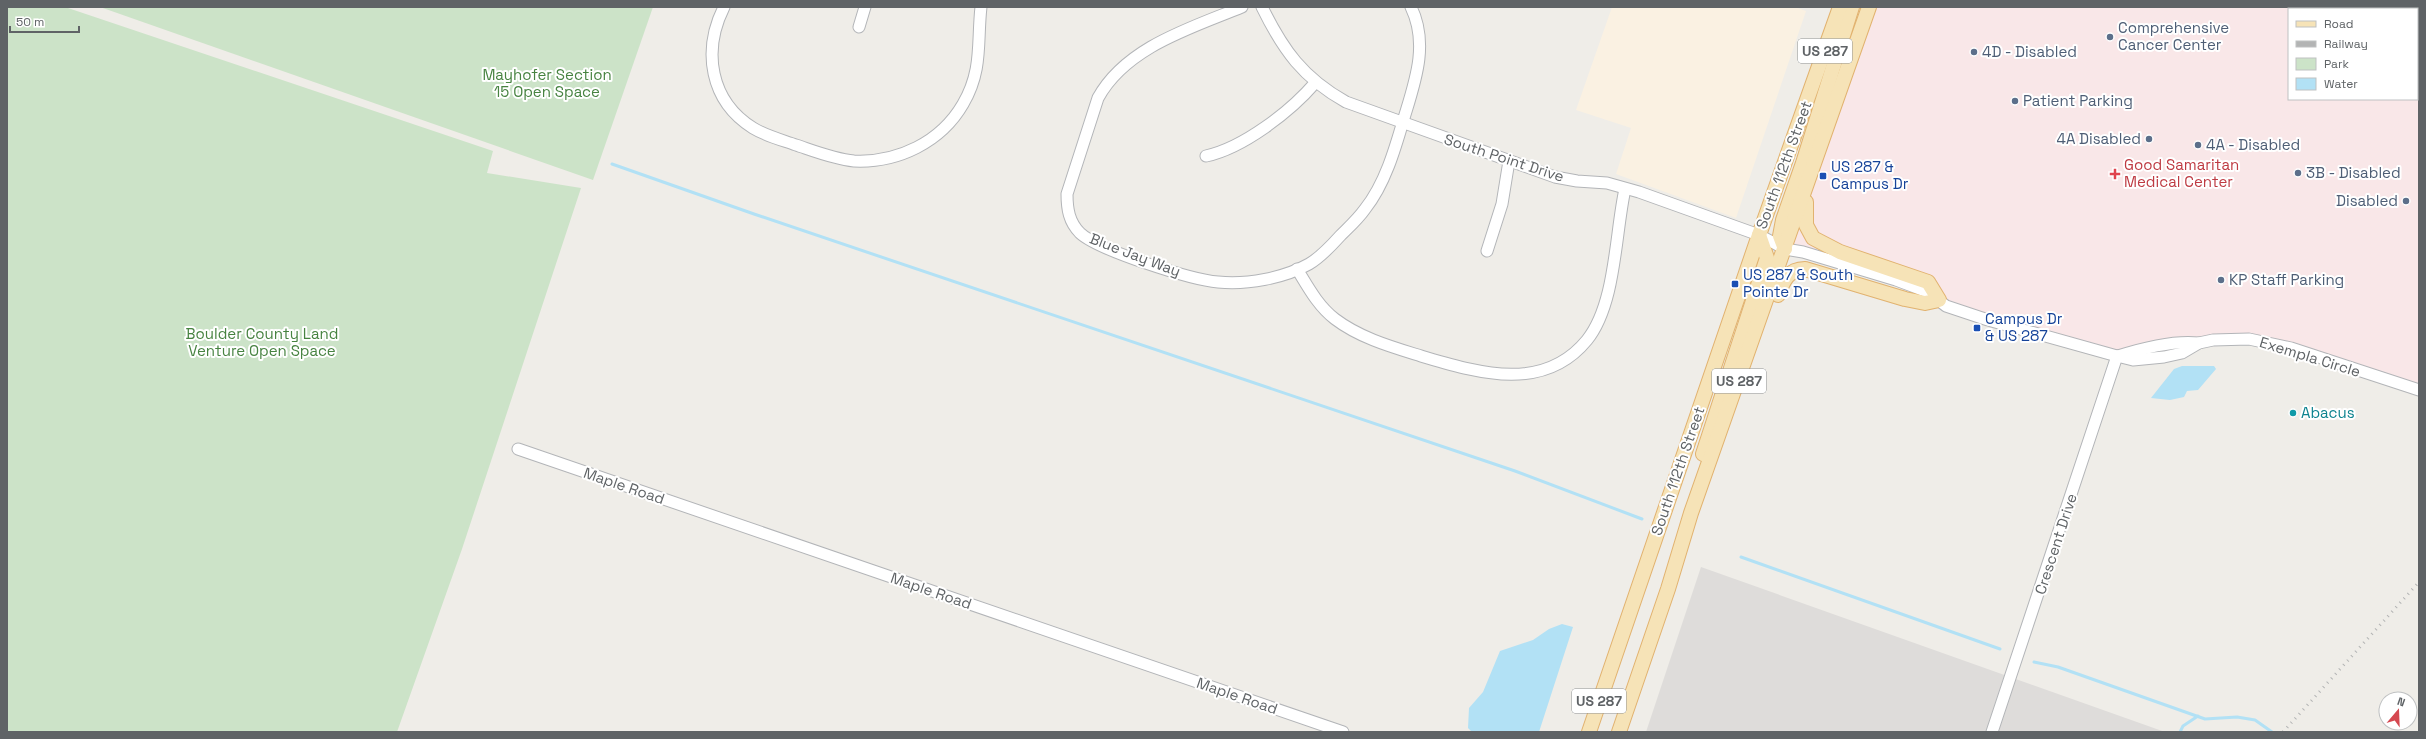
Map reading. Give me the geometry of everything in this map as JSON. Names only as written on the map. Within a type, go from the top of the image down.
[{"type":"main road","name":"South 112th Street","points":[[1589,732],[1759,235],[1840,7]]},
{"type":"main road","points":[[1785,249],[1780,236],[1783,220],[1803,163],[1852,7]]},
{"type":"main road","name":"South 112th Street","points":[[1619,732],[1668,589],[1691,513],[1808,185],[1869,7]]},
{"type":"main road","points":[[1759,235],[1767,258],[1692,487],[1688,504],[1691,513],[1699,507],[1784,280],[1790,273],[1798,269],[1805,269],[1905,299],[1925,303],[1939,300],[1928,282],[1840,252],[1813,238],[1806,220],[1808,185]]},
{"type":"street","points":[[724,7],[713,35],[710,56],[714,78],[719,93],[732,111],[754,128],[804,148],[838,158],[875,160],[892,157],[920,147],[938,134],[954,119],[964,103],[974,78],[980,52],[981,7]]},
{"type":"street","points":[[859,27],[865,7]]},
{"type":"street","name":"Blue Jay Way","points":[[1242,7],[1173,37],[1134,57],[1118,69],[1098,98],[1067,194],[1067,208],[1071,221],[1080,232],[1090,240],[1199,280],[1219,282],[1247,282],[1275,276],[1309,264],[1327,251],[1366,209],[1387,170],[1403,124],[1419,62],[1420,46],[1411,7]]},
{"type":"street","name":"South Point Drive","points":[[1262,7],[1285,50],[1297,66],[1315,83],[1346,102],[1403,124],[1555,177],[1577,181],[1607,183],[1625,188],[1759,235],[1785,249],[1803,252],[1896,280],[1928,292],[1946,306],[1988,320],[2117,356]]},
{"type":"street","points":[[1206,156],[1217,154],[1248,137],[1277,118],[1297,102],[1315,83]]},
{"type":"street","points":[[1487,251],[1502,204],[1509,161]]},
{"type":"street","points":[[1297,269],[1316,300],[1333,318],[1347,328],[1372,339],[1474,372],[1497,375],[1519,374],[1540,370],[1559,363],[1576,352],[1587,339],[1599,319],[1607,297],[1625,188]]},
{"type":"street","name":"Exempla Circle","points":[[2117,356],[2137,350],[2182,342],[2199,343],[2233,338],[2268,341],[2419,390]]},
{"type":"street","name":"Crescent Drive","points":[[1992,732],[2117,356]]},
{"type":"street","name":"Maple Road","points":[[518,450],[1343,732]]},
{"type":"shaded area","points":[[1612,7],[1795,7],[1806,11],[1736,218],[1616,174],[1631,128],[1576,110]]},
{"type":"shaded area","name":"Good Samaritan Medical Center","points":[[1869,7],[2419,7],[2419,390],[2249,339],[2133,360],[1785,249]]},
{"type":"shaded area","points":[[1701,567],[2165,732],[1646,732]]},
{"type":"green space","name":"Boulder County Land Venture Open Space","points":[[7,7],[65,7],[493,151],[487,173],[581,188],[462,549],[397,732],[7,732]]},
{"type":"green space","name":"Mayhofer Section 15 Open Space","points":[[100,7],[653,7],[593,180]]},
{"type":"water","points":[[2182,366],[2214,366],[2216,369],[2198,390],[2187,391],[2184,397],[2170,400],[2151,398],[2174,369]]},
{"type":"water","points":[[1562,624],[1573,627],[1539,732],[1472,732],[1468,728],[1469,708],[1483,692],[1500,651],[1533,640],[1549,629]]},
{"type":"waterway","points":[[612,164],[754,214],[1515,471],[1642,519]]},
{"type":"waterway","points":[[1741,557],[2000,649]]},
{"type":"waterway","points":[[2034,662],[2058,667],[2205,719],[2237,717],[2255,720],[2272,732]]},
{"type":"waterway","points":[[2180,732],[2183,726],[2198,716]]},
{"type":"railway","points":[[2283,732],[2419,582]]},
{"type":"place","name":"Comprehensive Cancer Center","points":[[2110,37]]},
{"type":"place","name":"4D - Disabled","points":[[1974,52]]},
{"type":"place","name":"Patient Parking","points":[[2015,101]]},
{"type":"place","name":"4A Disabled","points":[[2149,139]]},
{"type":"place","name":"4A - Disabled","points":[[2198,145]]},
{"type":"place","name":"3B - Disabled","points":[[2298,173]]},
{"type":"place","name":"Good Samaritan Medical Center","points":[[2115,174]]},
{"type":"place","name":"US 287 & Campus Dr","points":[[1823,176]]},
{"type":"place","name":"Disabled","points":[[2406,201]]},
{"type":"place","name":"KP Staff Parking","points":[[2221,280]]},
{"type":"place","name":"US 287 & South Pointe Dr","points":[[1735,284]]},
{"type":"place","name":"Campus Dr & US 287","points":[[1977,328]]},
{"type":"place","name":"Abacus","points":[[2293,413]]}]
